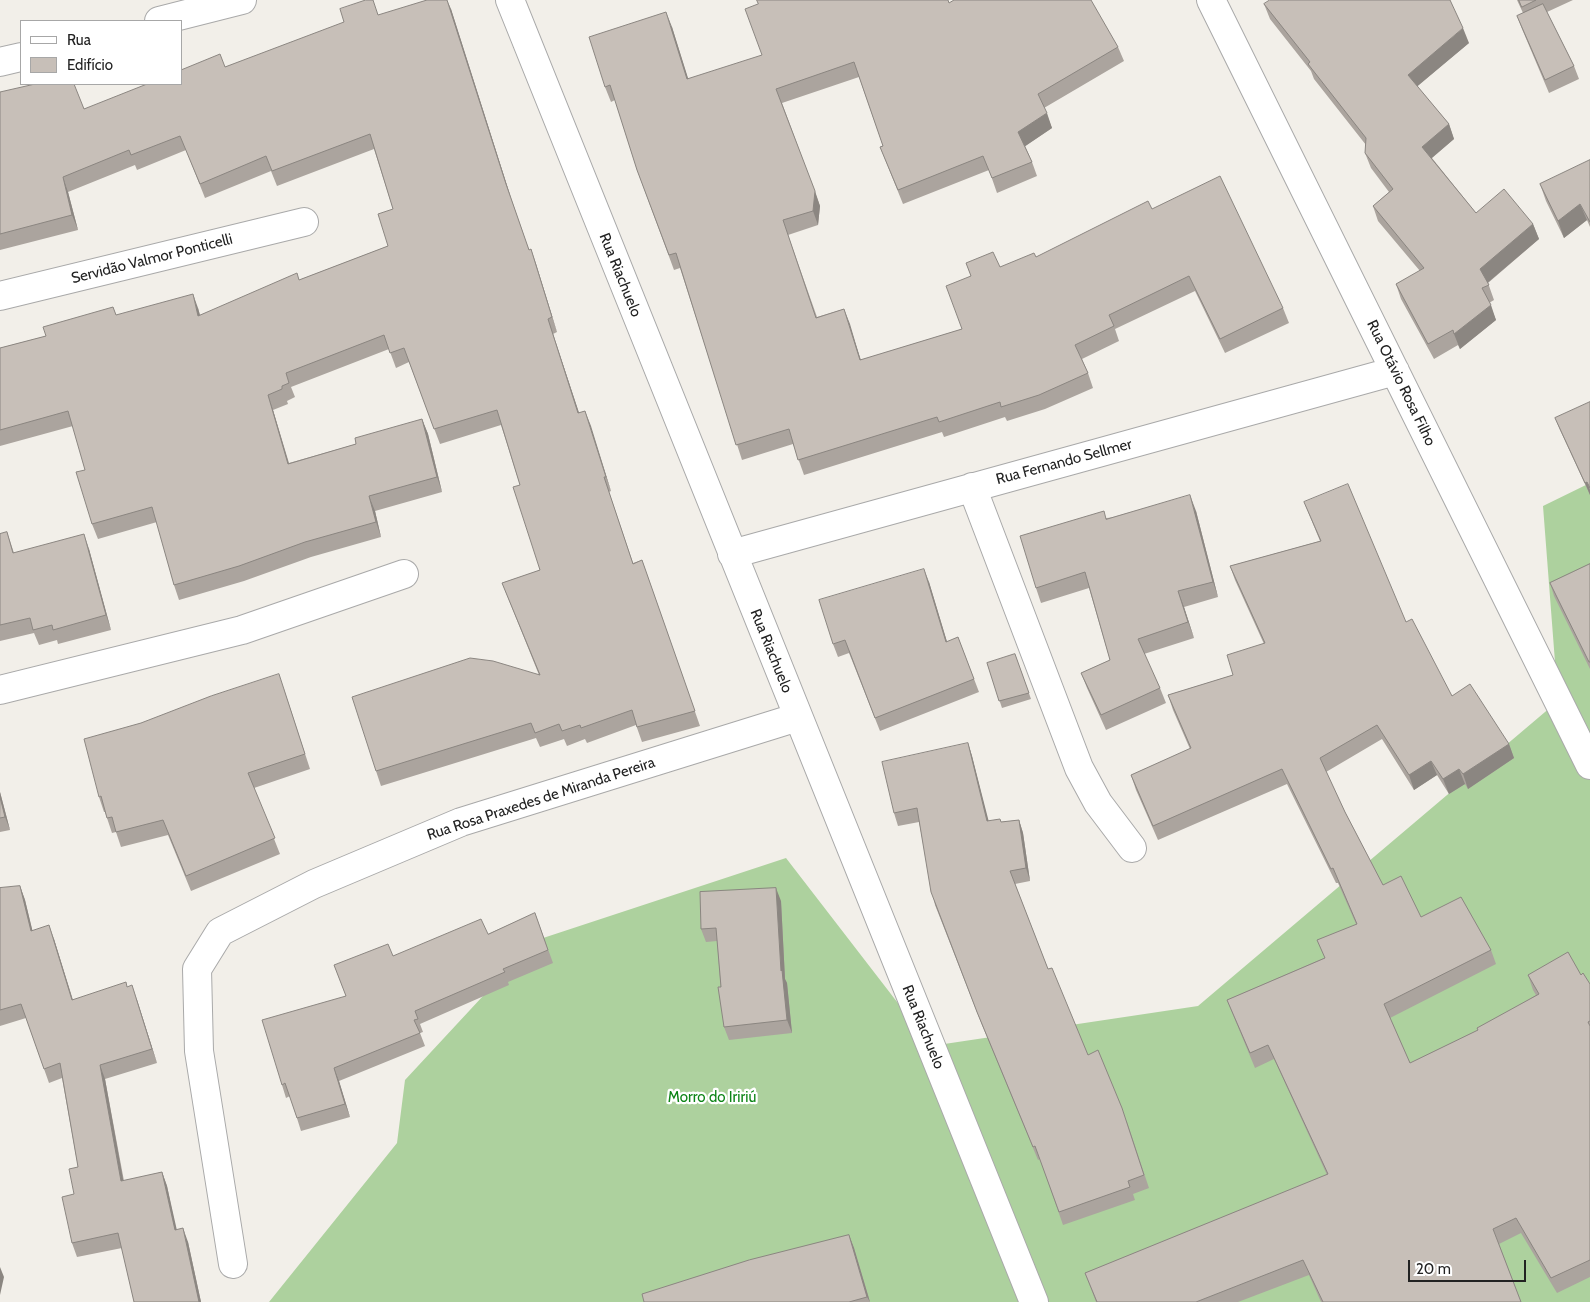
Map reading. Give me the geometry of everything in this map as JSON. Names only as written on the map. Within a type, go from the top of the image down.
[{"type":"street","points":[[163,20],[242,0]]},
{"type":"street","name":"Rua Riachuelo","points":[[510,0],[1034,1302]]},
{"type":"street","name":"Rua Otávio Rosa Filho","points":[[1211,0],[1590,765]]},
{"type":"street","points":[[0,62],[20,57]]},
{"type":"street","name":"Servidão Valmor Ponticelli","points":[[0,296],[304,222]]},
{"type":"street","name":"Rua Fernando Sellmer","points":[[732,554],[1395,371]]},
{"type":"street","points":[[972,487],[1079,768],[1098,803],[1132,848]]},
{"type":"street","points":[[0,690],[176,648],[242,630],[404,574]]},
{"type":"street","name":"Rua Rosa Praxedes de Miranda Pereira","points":[[233,1264],[199,1051],[197,969],[220,932],[314,884],[461,822],[798,717]]},
{"type":"green space","name":"Morro do Iririú","points":[[1590,483],[1590,1302],[269,1302],[397,1143],[405,1080],[534,941],[786,858],[931,1046],[1198,1006],[1558,701],[1543,506]]},
{"type":"building","points":[[366,0],[373,0],[378,15],[427,0],[447,0],[506,184],[529,250],[531,249],[552,317],[548,319],[578,413],[585,411],[606,477],[604,477],[633,564],[642,560],[695,711],[637,727],[632,710],[581,728],[580,725],[562,731],[559,724],[535,733],[531,723],[376,771],[352,697],[470,658],[493,661],[540,675],[502,583],[540,570],[513,487],[520,485],[497,410],[434,429],[404,348],[390,353],[384,335],[286,373],[289,383],[282,386],[282,389],[268,395],[288,464],[356,444],[355,438],[422,419],[437,477],[369,496],[376,522],[305,542],[239,566],[174,585],[152,507],[92,524],[76,472],[85,470],[68,411],[0,430],[0,348],[46,336],[43,327],[113,307],[116,315],[193,294],[198,316],[297,273],[299,280],[388,246],[378,214],[393,209],[370,134],[272,171],[266,156],[200,184],[180,136],[131,155],[129,150],[63,177],[72,215],[0,234],[0,92],[31,85],[74,85],[84,109],[144,85],[182,85],[182,70],[220,54],[225,67],[344,22],[340,9]]},
{"type":"building","points":[[757,0],[948,0],[949,3],[954,0],[1091,0],[1118,47],[1038,94],[1047,113],[1018,132],[1032,162],[992,178],[983,156],[898,190],[880,147],[883,146],[854,62],[776,89],[815,191],[813,211],[783,220],[816,318],[844,309],[860,360],[962,329],[946,286],[971,276],[966,263],[993,252],[1000,267],[1034,253],[1036,257],[1148,201],[1152,209],[1220,176],[1283,308],[1220,339],[1189,276],[1109,315],[1114,326],[1075,345],[1088,373],[1039,395],[1001,407],[1000,402],[939,422],[937,417],[798,460],[789,429],[736,445],[676,253],[669,255],[637,170],[610,85],[605,87],[589,37],[666,12],[687,79],[762,55],[745,9],[758,4]]},
{"type":"building","points":[[1270,0],[1450,0],[1463,28],[1408,75],[1449,124],[1422,147],[1476,213],[1504,189],[1533,224],[1480,269],[1489,285],[1482,288],[1491,305],[1454,334],[1453,330],[1428,344],[1396,284],[1424,268],[1373,206],[1393,189],[1365,153],[1366,138],[1264,4]]},
{"type":"building","points":[[1519,0],[1536,0],[1522,7]]},
{"type":"building","points":[[1543,4],[1574,66],[1545,80],[1517,16]]},
{"type":"building","points":[[1590,160],[1590,222],[1580,204],[1558,221],[1540,184]]},
{"type":"building","points":[[1590,402],[1590,488],[1587,482],[1585,483],[1555,418]]},
{"type":"building","points":[[1348,484],[1406,622],[1412,619],[1452,696],[1470,684],[1509,744],[1463,774],[1459,769],[1443,779],[1431,761],[1409,775],[1377,725],[1320,758],[1345,812],[1383,885],[1401,876],[1421,917],[1461,897],[1491,950],[1384,1004],[1410,1063],[1478,1030],[1477,1028],[1539,994],[1528,975],[1568,952],[1581,975],[1583,973],[1590,984],[1590,1021],[1588,1022],[1590,1026],[1590,1260],[1551,1278],[1516,1218],[1493,1229],[1521,1302],[1323,1302],[1303,1260],[1196,1302],[1097,1302],[1085,1273],[1328,1174],[1268,1045],[1250,1053],[1227,1000],[1325,958],[1317,940],[1357,924],[1333,868],[1331,869],[1282,769],[1153,826],[1131,775],[1191,748],[1168,695],[1233,675],[1227,655],[1265,643],[1230,566],[1321,541],[1304,502]]},
{"type":"building","points":[[1190,495],[1213,582],[1178,591],[1188,622],[1138,639],[1160,688],[1101,715],[1081,673],[1110,660],[1085,572],[1036,588],[1020,536],[1104,511],[1106,519]]},
{"type":"building","points":[[7,532],[13,553],[84,534],[106,615],[53,630],[52,625],[33,630],[30,618],[0,625],[0,534]]},
{"type":"building","points":[[1590,564],[1590,662],[1589,662],[1550,583]]},
{"type":"building","points":[[924,569],[946,642],[958,637],[974,679],[875,718],[845,640],[833,644],[819,600]]},
{"type":"building","points":[[1015,654],[1029,693],[999,701],[987,663]]},
{"type":"building","points":[[279,674],[305,754],[248,773],[275,838],[186,876],[163,820],[116,832],[112,817],[107,818],[101,796],[99,797],[84,739],[141,723],[211,696]]},
{"type":"building","points":[[968,743],[987,821],[1000,819],[1001,822],[1019,820],[1026,868],[1010,871],[1048,969],[1052,968],[1088,1055],[1098,1050],[1122,1108],[1144,1175],[1128,1181],[1130,1187],[1059,1212],[1035,1146],[1033,1147],[977,1012],[931,892],[917,808],[894,813],[882,762]]},
{"type":"building","points":[[0,797],[5,817],[0,818]]},
{"type":"building","points":[[20,886],[31,931],[49,925],[72,1000],[126,982],[127,987],[132,985],[152,1049],[100,1065],[121,1181],[162,1172],[175,1230],[183,1228],[199,1302],[134,1302],[118,1233],[72,1243],[62,1197],[74,1194],[69,1169],[78,1167],[60,1063],[44,1069],[21,1004],[0,1010],[0,888]]},
{"type":"building","points":[[776,888],[781,971],[787,1020],[724,1027],[718,987],[721,987],[716,928],[701,929],[700,892]]},
{"type":"building","points":[[535,913],[548,950],[503,969],[505,972],[415,1011],[418,1019],[414,1020],[420,1033],[334,1068],[345,1104],[297,1118],[285,1083],[282,1085],[262,1020],[346,996],[334,965],[388,944],[393,956],[481,919],[488,934]]},
{"type":"building","points":[[849,1235],[867,1297],[849,1302],[644,1302],[642,1294],[749,1260]]}]
